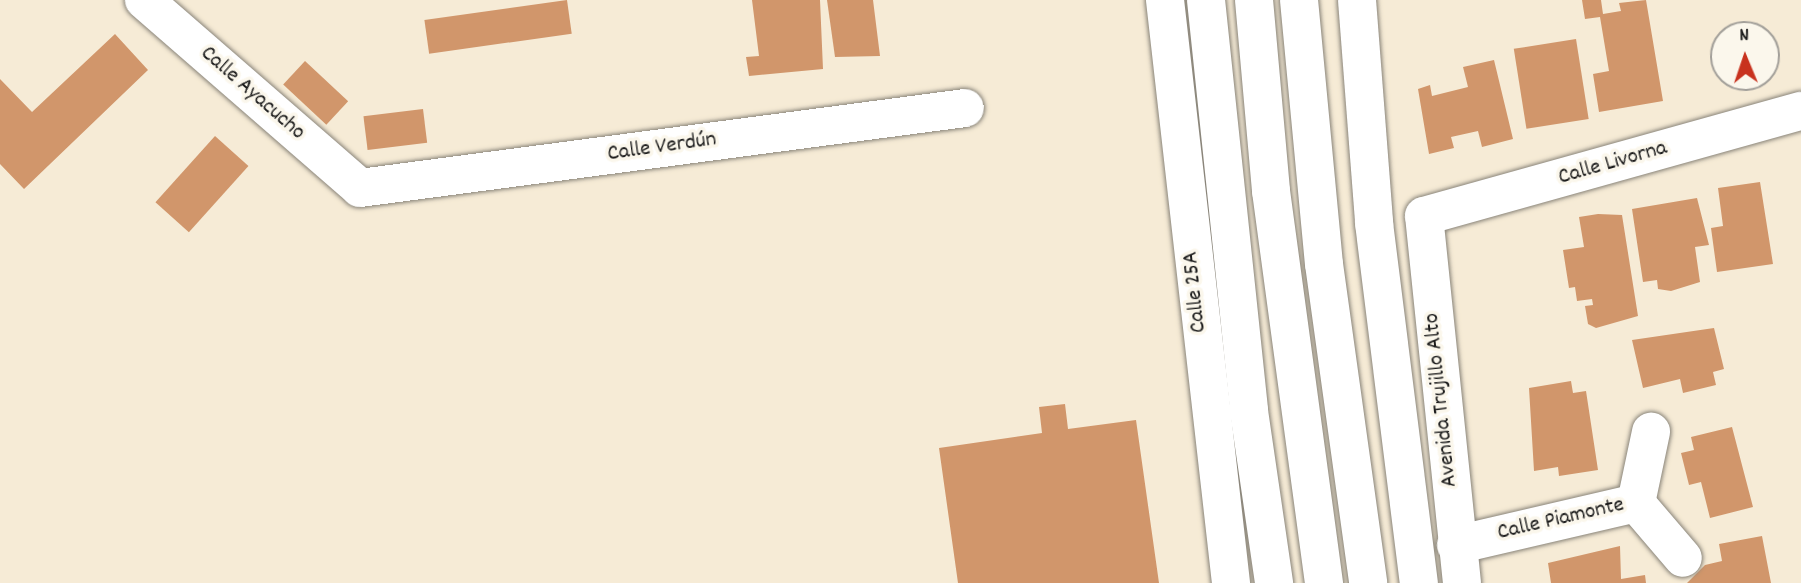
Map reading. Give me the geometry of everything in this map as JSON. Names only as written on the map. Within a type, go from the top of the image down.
[{"type":"main road","name":"Calle Ayacucho","points":[[144,0],[360,188]]},
{"type":"main road","name":"Calle 25A","points":[[1165,0],[1231,583]]},
{"type":"main road","points":[[1206,0],[1249,411],[1274,583]]},
{"type":"main road","points":[[1254,0],[1273,204],[1324,583]]},
{"type":"main road","points":[[1299,0],[1324,264],[1368,583]]},
{"type":"main road","points":[[1357,0],[1374,223],[1419,583]]},
{"type":"main road","name":"Calle Verdún","points":[[360,188],[965,108]]},
{"type":"main road","name":"Calle Livorna","points":[[1424,216],[1801,111]]},
{"type":"main road","name":"Avenida Trujillo Alto","points":[[1424,216],[1462,583]]},
{"type":"main road","name":"Calle Piamonte","points":[[1456,545],[1636,503],[1651,432]]},
{"type":"main road","points":[[1636,503],[1682,558]]},
{"type":"building","points":[[567,0],[572,34],[429,54],[424,20]]},
{"type":"building","points":[[752,0],[820,0],[823,69],[749,76],[746,57],[759,56]]},
{"type":"building","points":[[827,0],[873,0],[880,56],[835,57]]},
{"type":"building","points":[[1582,0],[1601,0],[1603,14],[1621,11],[1619,3],[1646,0],[1663,101],[1599,112],[1593,74],[1609,71],[1600,17],[1585,19]]},
{"type":"building","points":[[115,34],[148,70],[24,189],[0,164],[0,79],[32,112]]},
{"type":"building","points":[[1576,39],[1589,119],[1526,129],[1514,49]]},
{"type":"building","points":[[1494,60],[1513,139],[1482,147],[1478,131],[1451,137],[1454,148],[1429,154],[1418,89],[1430,85],[1432,96],[1468,87],[1463,67]]},
{"type":"building","points":[[305,61],[348,101],[326,125],[283,84]]},
{"type":"building","points":[[423,109],[427,143],[368,150],[363,116]]},
{"type":"building","points":[[215,136],[248,166],[189,232],[155,202]]},
{"type":"building","points":[[1760,182],[1773,264],[1717,272],[1711,228],[1723,226],[1718,188]]},
{"type":"building","points":[[1697,198],[1709,245],[1695,247],[1700,282],[1671,291],[1658,289],[1657,280],[1643,282],[1632,209]]},
{"type":"building","points":[[1598,214],[1622,215],[1638,316],[1596,328],[1588,324],[1585,306],[1593,305],[1592,299],[1577,301],[1575,287],[1569,288],[1563,250],[1584,247],[1579,217]]},
{"type":"building","points":[[1714,328],[1724,369],[1713,372],[1716,385],[1683,393],[1680,379],[1643,388],[1632,340]]},
{"type":"building","points":[[1571,381],[1573,393],[1586,391],[1598,470],[1559,476],[1558,467],[1534,471],[1529,388]]},
{"type":"building","points":[[1065,404],[1068,429],[1136,420],[1159,583],[958,583],[939,448],[1042,433],[1039,407]]},
{"type":"building","points":[[1732,427],[1753,507],[1710,518],[1701,482],[1689,485],[1681,453],[1694,450],[1691,437]]},
{"type":"building","points":[[1762,536],[1771,583],[1687,583],[1705,565],[1722,561],[1719,544]]},
{"type":"building","points":[[1620,546],[1621,579],[1645,575],[1646,583],[1551,583],[1548,563]]}]
